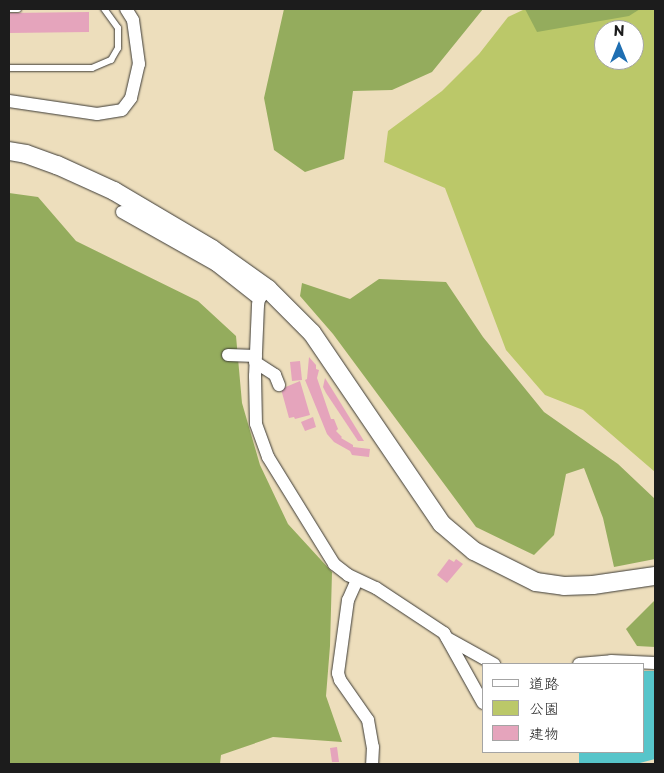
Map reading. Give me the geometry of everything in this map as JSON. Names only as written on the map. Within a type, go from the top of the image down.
[{"type":"street","points":[[9,101],[97,114],[122,110],[131,98],[139,64],[133,20],[126,9]]},
{"type":"street","points":[[9,151],[26,154],[57,165],[114,192],[212,249],[312,333],[442,524],[474,551],[536,582],[564,586],[593,585],[655,576]]},
{"type":"street","points":[[122,212],[264,294]]},
{"type":"street","points":[[264,294],[256,359],[256,424],[268,457],[334,564],[348,576],[376,588],[434,625],[447,638],[482,701]]},
{"type":"street","points":[[228,355],[256,359],[275,375],[279,385]]},
{"type":"street","points":[[357,580],[348,600],[338,673],[340,680],[368,720],[373,747],[372,764]]},
{"type":"street","points":[[447,638],[492,663]]},
{"type":"street","points":[[590,663],[611,661],[655,663]]},
{"type":"lane","points":[[9,9],[18,9]]},
{"type":"lane","points":[[9,68],[92,68],[111,60],[118,48],[118,28],[104,9]]},
{"type":"green space","points":[[284,9],[483,9],[432,72],[392,90],[353,91],[344,159],[305,172],[274,150],[264,98]]},
{"type":"green space","points":[[525,9],[655,9],[655,472],[583,410],[545,395],[506,350],[445,188],[384,162],[388,131],[442,91],[479,54],[508,17]]},
{"type":"green space","points":[[525,9],[640,9],[629,16],[594,20],[594,22],[537,32]]},
{"type":"green space","points":[[9,193],[38,197],[76,241],[198,301],[236,336],[242,403],[260,465],[288,524],[332,572],[330,646],[326,696],[342,742],[273,737],[221,755],[220,764],[9,764]]},
{"type":"green space","points":[[379,279],[446,282],[483,337],[544,412],[618,464],[655,499],[655,559],[614,567],[603,518],[584,468],[566,474],[554,535],[534,555],[476,527],[333,334],[300,296],[302,283],[350,299]]},
{"type":"green space","points":[[655,600],[655,647],[637,646],[626,629]]},
{"type":"water","points":[[644,671],[655,671],[655,759],[636,764],[579,764],[579,753],[644,753]]},
{"type":"building","points":[[89,12],[89,32],[9,33],[9,13]]},
{"type":"building","points":[[309,357],[316,365],[316,369],[319,370],[317,378],[331,419],[334,419],[338,429],[336,431],[341,438],[353,445],[353,447],[370,449],[369,457],[352,455],[350,451],[334,442],[327,434],[305,380],[307,379]]},
{"type":"building","points":[[300,361],[302,380],[292,381],[290,362]]},
{"type":"building","points":[[325,378],[364,441],[358,441],[326,393],[323,387]]},
{"type":"building","points":[[300,381],[310,415],[295,419],[294,417],[289,418],[281,389]]},
{"type":"building","points":[[313,417],[316,427],[305,431],[301,422]]},
{"type":"building","points":[[449,559],[454,562],[456,559],[463,564],[447,583],[437,575]]},
{"type":"building","points":[[337,747],[339,762],[332,762],[330,748]]}]
